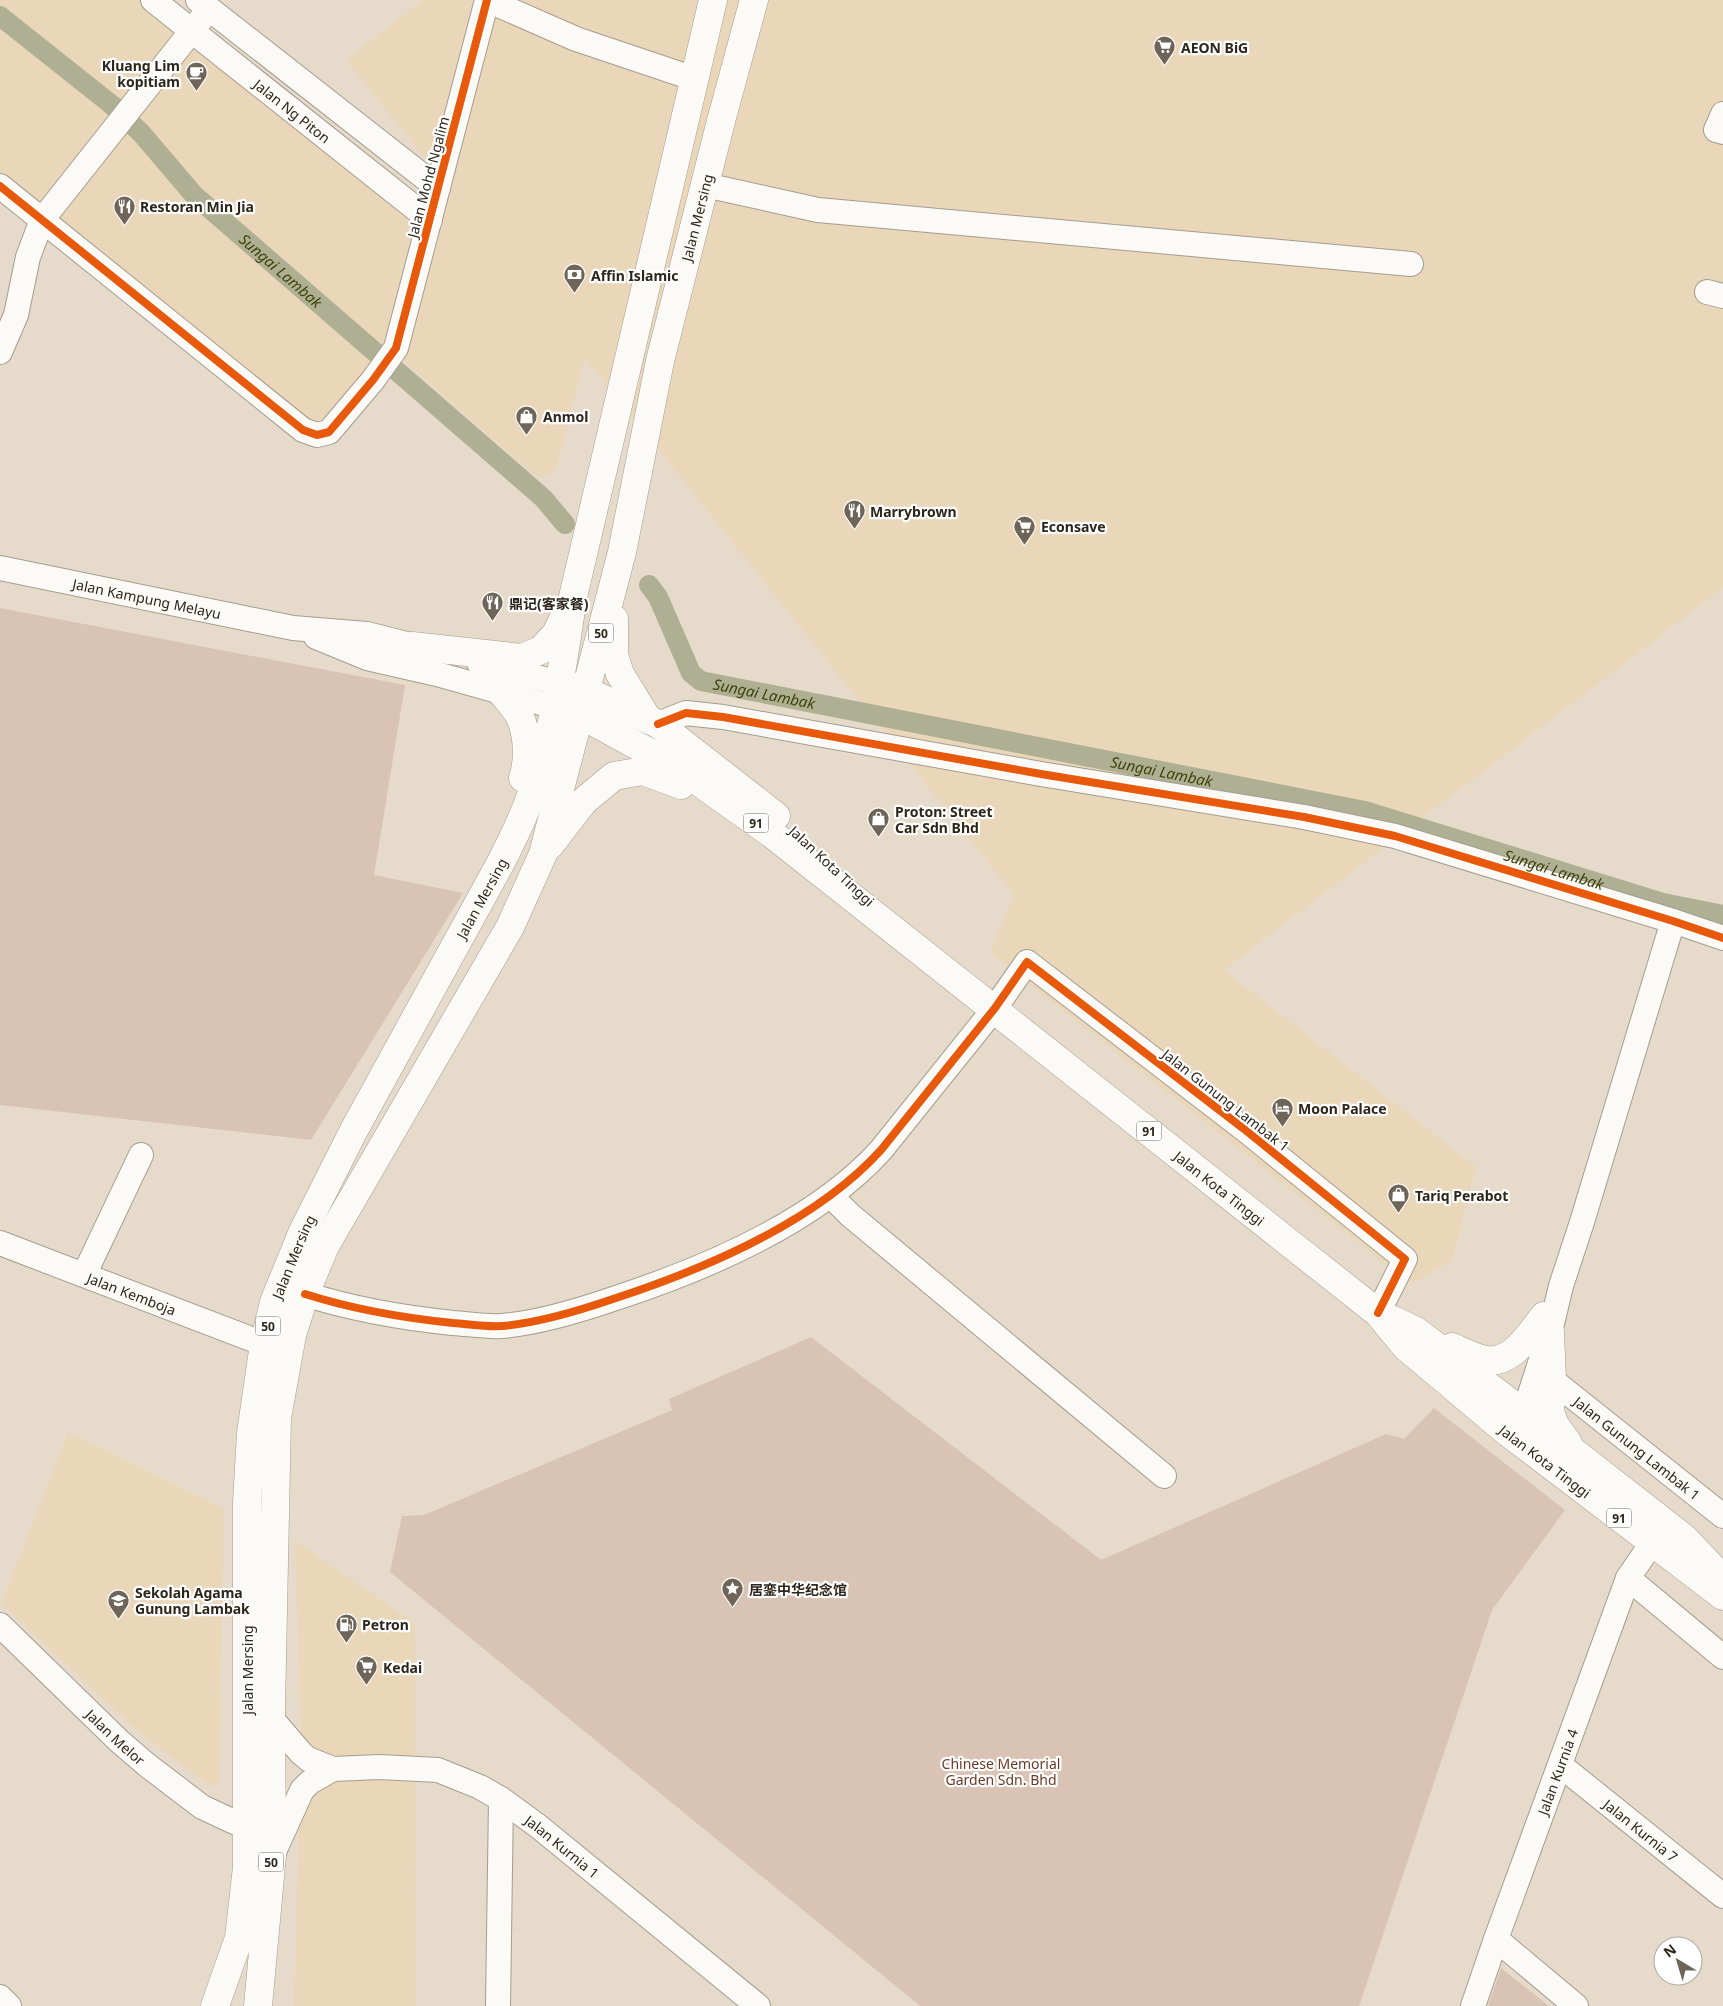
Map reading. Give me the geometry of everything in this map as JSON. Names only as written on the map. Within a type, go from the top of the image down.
[{"type":"highway","name":"Jalan Mersing","points":[[215,2006],[239,1938],[247,1867],[247,1502],[251,1433],[264,1344],[274,1302],[303,1232],[354,1130],[500,864],[519,827],[534,786],[558,695],[573,597],[586,548],[683,124],[695,80],[712,0]]},
{"type":"highway","name":"Jalan Mersing","points":[[258,2006],[272,1855],[271,1718],[277,1418],[292,1335],[305,1294],[325,1246],[510,927],[542,854],[617,570],[660,360],[754,0]]},
{"type":"highway","points":[[617,570],[614,656],[620,674],[653,721]]},
{"type":"highway","points":[[412,646],[522,658],[541,650],[556,634],[573,597]]},
{"type":"highway","points":[[500,864],[508,824],[525,771],[526,741],[520,716],[501,692]]},
{"type":"highway","name":"Jalan Kota Tinggi","points":[[558,695],[653,721],[813,845],[919,950]]},
{"type":"highway","name":"Jalan Kota Tinggi","points":[[583,703],[772,834],[1378,1313],[1406,1347],[1513,1420],[1580,1458],[1684,1538],[1723,1579]]},
{"type":"highway","points":[[542,854],[584,801],[599,788],[614,776],[643,771],[678,783],[772,834]]},
{"type":"highway","name":"Jalan Kota Tinggi","points":[[1378,1313],[1416,1331],[1652,1543],[1723,1596]]},
{"type":"highway","points":[[1416,1331],[1482,1360],[1493,1360],[1510,1355],[1547,1324]]},
{"type":"highway","points":[[1547,1324],[1552,1380],[1550,1412],[1555,1425],[1580,1458]]},
{"type":"street","name":"Jalan Ng Piton","points":[[153,0],[430,220]]},
{"type":"street","points":[[487,0],[576,39],[695,80]]},
{"type":"street","name":"Jalan Mohd Ngalim","points":[[42,220],[303,430],[317,434],[329,432],[386,363],[396,348],[487,0]]},
{"type":"street","name":"Jalan Ng Piton","points":[[204,4],[438,188]]},
{"type":"street","points":[[0,352],[16,316],[28,257],[42,220],[192,32],[204,4]]},
{"type":"street","points":[[705,185],[828,211],[1412,264]]},
{"type":"street","points":[[0,186],[42,220]]},
{"type":"street","name":"Jalan Kampung Melayu","points":[[0,568],[293,628],[367,634],[412,646],[558,695]]},
{"type":"street","name":"Jalan Kampung Melayu","points":[[293,628],[367,658],[501,692],[558,695]]},
{"type":"street","points":[[653,721],[686,713],[723,717],[1041,774],[1304,817],[1395,836],[1723,938]]},
{"type":"street","points":[[1513,1420],[1582,1222],[1673,921]]},
{"type":"street","name":"Jalan Gunung Lambak 1","points":[[994,1008],[1027,962],[1244,1129],[1405,1259],[1378,1313]]},
{"type":"street","points":[[305,1294],[334,1303],[431,1320],[501,1326],[519,1324],[595,1305],[685,1273],[764,1237],[831,1196],[862,1172],[882,1150],[994,1008]]},
{"type":"street","points":[[84,1275],[141,1155]]},
{"type":"street","points":[[831,1196],[850,1216],[1164,1476]]},
{"type":"street","name":"Jalan Kemboja","points":[[0,1243],[264,1344]]},
{"type":"street","name":"Jalan Gunung Lambak 1","points":[[1552,1380],[1721,1510]]},
{"type":"street","name":"Jalan Kurnia 4","points":[[1473,2006],[1628,1578],[1652,1543]]},
{"type":"street","points":[[1628,1578],[1723,1657]]},
{"type":"street","name":"Jalan Melor","points":[[0,1625],[119,1741],[148,1766],[202,1807],[246,1828]]},
{"type":"street","points":[[271,1718],[308,1759],[333,1770]]},
{"type":"street","name":"Jalan Kurnia 7","points":[[1560,1764],[1723,1896]]},
{"type":"street","name":"Jalan Kurnia 1","points":[[333,1770],[379,1767],[438,1770],[480,1787],[501,1799],[538,1826],[758,2006]]},
{"type":"street","points":[[272,1855],[302,1790],[310,1782],[333,1770]]},
{"type":"street","points":[[498,2006],[501,1799]]},
{"type":"street","points":[[1496,1939],[1576,2006]]},
{"type":"street","points":[[0,1997],[9,2006]]},
{"type":"shaded area","points":[[0,0],[166,0],[425,208],[435,171],[346,60],[423,0],[1723,0],[1723,588],[1224,970],[1476,1167],[1452,1261],[1411,1284],[990,953],[1014,895],[585,358],[556,469],[549,476],[537,477],[400,358],[318,442],[0,193]]},
{"type":"shaded area","name":"Sekolah Agama Gunung Lambak","points":[[68,1432],[224,1509],[219,1783],[210,1786],[138,1731],[1,1604]]},
{"type":"shaded area","points":[[295,1541],[415,1623],[416,2006],[294,2006],[301,1742]]},
{"type":"green space","points":[[0,608],[405,685],[374,875],[463,893],[311,1140],[0,1105]]},
{"type":"green space","name":"Chinese Memorial Garden Sdn. Bhd","points":[[811,1337],[1101,1560],[1386,1434],[1404,1439],[1434,1408],[1565,1510],[1492,1610],[1359,2006],[920,2006],[390,1572],[402,1516],[424,1515],[672,1410],[669,1399]]},
{"type":"green space","points":[[1501,1968],[1549,2006],[1488,2006]]},
{"type":"waterway","name":"Sungai Lambak","points":[[0,16],[112,105],[142,134],[194,195],[543,498],[565,524]]},
{"type":"waterway","name":"Sungai Lambak","points":[[649,585],[658,597],[691,673],[701,681],[1365,811],[1663,903],[1723,915]]},
{"type":"cycle path","points":[[0,186],[303,430],[317,435],[329,432],[373,380],[396,348],[487,0]]},
{"type":"cycle path","points":[[658,724],[686,713],[723,717],[1041,774],[1304,817],[1395,836],[1723,938]]},
{"type":"cycle path","points":[[305,1294],[397,1316],[484,1326],[502,1326],[544,1319],[586,1308],[648,1287],[721,1258],[757,1241],[824,1200],[854,1176],[881,1150],[995,1008],[1027,962],[1244,1129],[1405,1259],[1378,1313]]},
{"type":"place","name":"AEON BiG","points":[[1165,66]]},
{"type":"place","name":"Kluang Lim kopitiam","points":[[196,92]]},
{"type":"place","name":"Restoran Min Jia","points":[[124,225]]},
{"type":"place","name":"Affin Islamic","points":[[575,294]]},
{"type":"place","name":"Anmol","points":[[527,435]]},
{"type":"place","name":"Marrybrown","points":[[854,530]]},
{"type":"place","name":"Econsave","points":[[1025,545]]},
{"type":"place","name":"鼎记(客家餐)","points":[[493,622]]},
{"type":"place","name":"Proton: Street Car Sdn Bhd","points":[[879,838]]},
{"type":"place","name":"Moon Palace","points":[[1282,1127]]},
{"type":"place","name":"Tariq Perabot","points":[[1399,1214]]},
{"type":"place","name":"居銮中华纪念馆","points":[[733,1608]]},
{"type":"place","name":"Sekolah Agama Gunung Lambak","points":[[119,1619]]},
{"type":"place","name":"Petron","points":[[346,1643]]},
{"type":"place","name":"Kedai","points":[[367,1686]]}]
